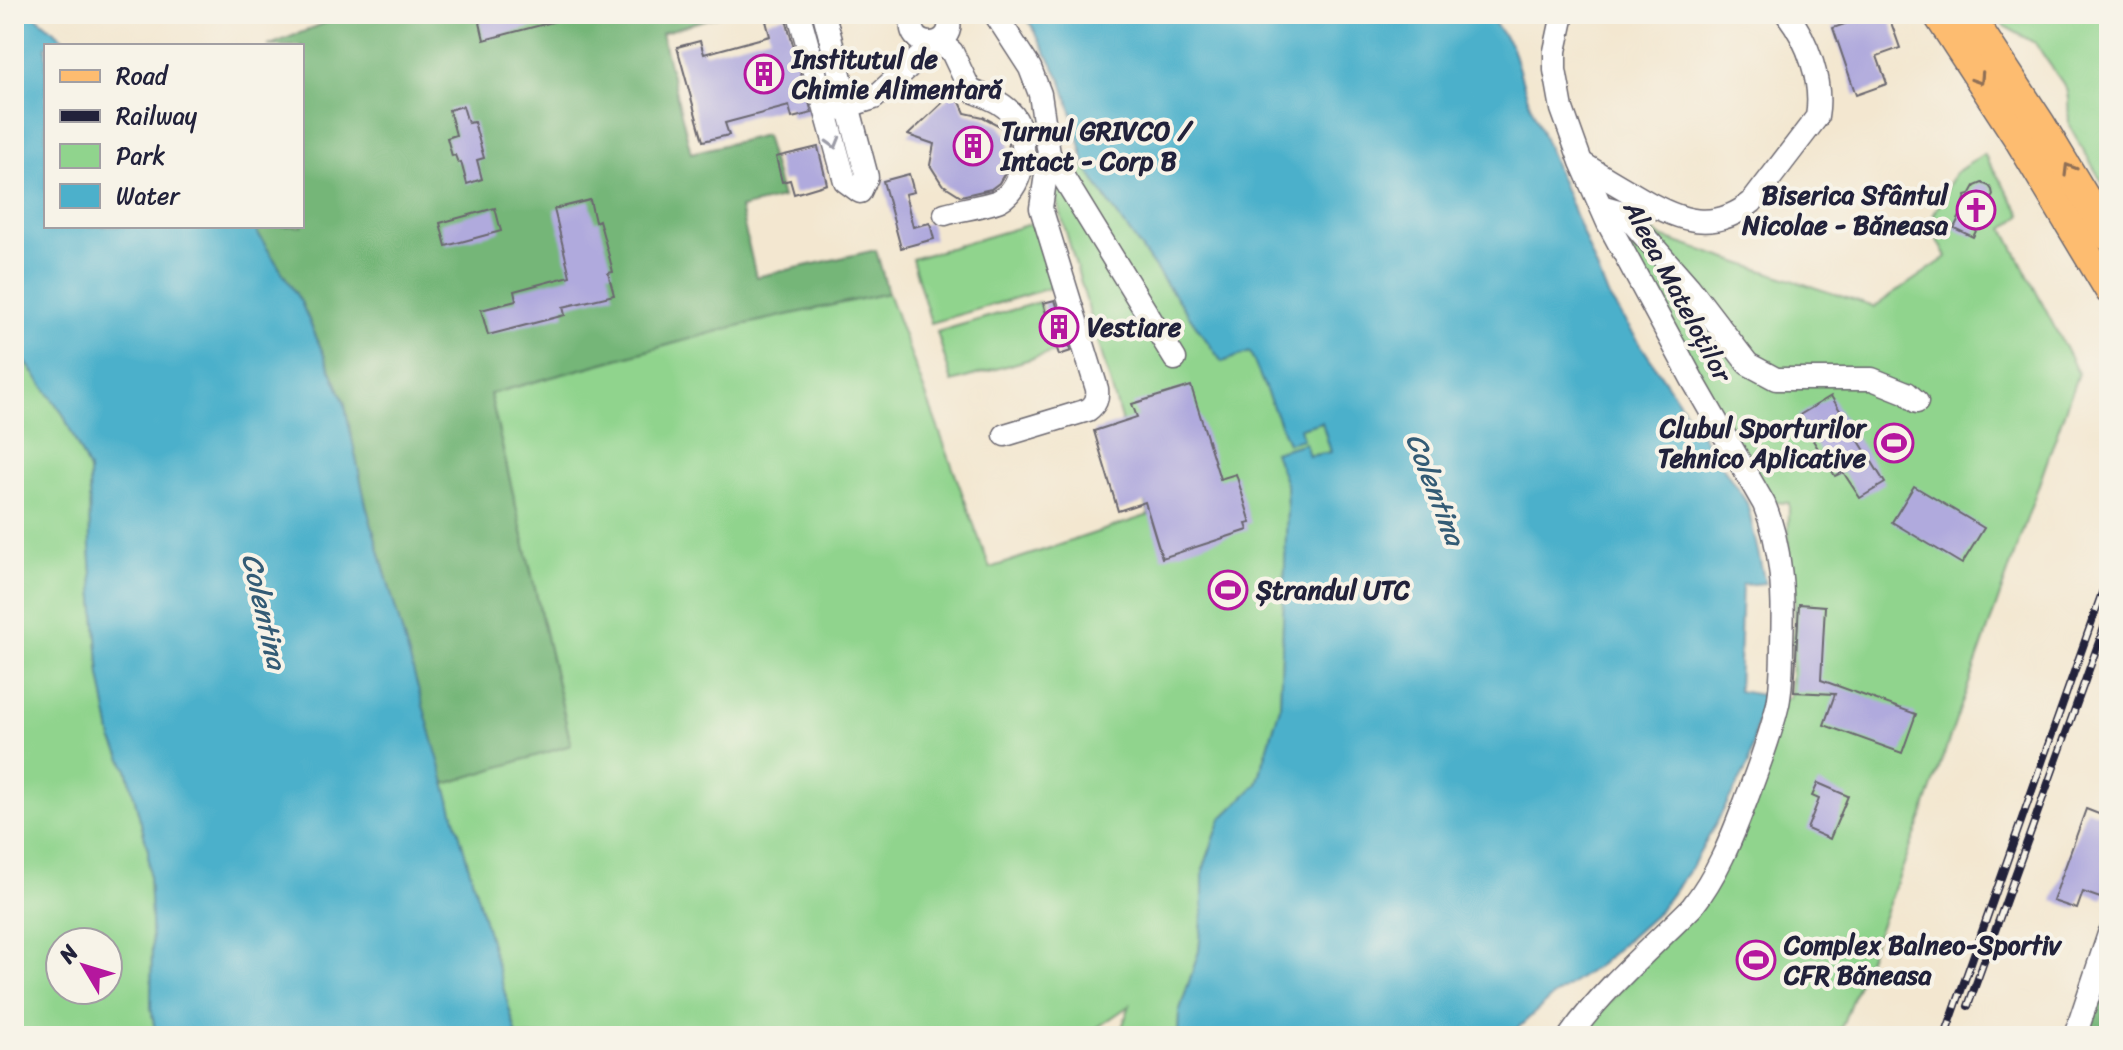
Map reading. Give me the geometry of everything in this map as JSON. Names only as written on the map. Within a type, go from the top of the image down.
[{"type":"main road","points":[[1937,14],[2017,137],[2109,290]]},
{"type":"main road","points":[[1969,14],[2048,135],[2109,237]]},
{"type":"lane","points":[[799,14],[845,181],[860,192],[867,177],[824,14]]},
{"type":"lane","points":[[914,14],[911,26],[917,38],[952,52],[970,90],[999,102],[1013,116],[1023,141],[1019,174],[1012,188],[1000,200],[945,214]]},
{"type":"lane","points":[[826,112],[874,98],[934,43],[944,39],[950,28],[947,14]]},
{"type":"lane","points":[[995,14],[1030,68],[1040,94],[1049,154],[1041,208],[1098,397],[1088,410],[1005,435]]},
{"type":"lane","name":"Aleea Mateloților","points":[[1563,14],[1555,51],[1555,70],[1562,109],[1581,162],[1692,379],[1757,489],[1770,517],[1784,596],[1782,673],[1777,707],[1761,761],[1729,846],[1712,879],[1692,907],[1599,1001],[1570,1036]]},
{"type":"lane","name":"Aleea Mateloților","points":[[1581,162],[1668,214],[1695,221],[1711,221],[1740,212],[1752,202],[1817,117],[1819,104],[1810,58],[1804,40],[1787,14]]},
{"type":"lane","points":[[1049,154],[1175,359]]},
{"type":"lane","points":[[1601,206],[1623,212],[1689,287],[1748,364],[1776,379],[1872,379],[1907,393],[1917,402]]},
{"type":"lane","points":[[2075,1036],[2109,934]]},
{"type":"green space","points":[[347,14],[724,14],[661,33],[691,153],[765,135],[782,198],[740,208],[756,277],[876,250],[888,293],[737,326],[490,394],[571,745],[445,784],[366,505],[344,401],[301,302],[254,228],[304,228],[304,44],[273,44]]},
{"type":"green space","points":[[1994,14],[2109,14],[2109,194],[2069,125],[2066,88],[2035,43],[2004,26]]},
{"type":"green space","name":"Clubul Sporturilor Tehnico Aplicative","points":[[1984,154],[2022,215],[2004,229],[2078,373],[1922,817],[1838,1036],[1577,1036],[1707,898],[1783,699],[1790,697],[1796,581],[1788,579],[1789,503],[1771,502],[1611,222],[1646,227],[1661,237],[1874,307],[1947,257],[1929,224],[1955,173]]},
{"type":"green space","points":[[1086,167],[1222,362],[1250,351],[1288,443],[1299,428],[1322,422],[1331,452],[1308,456],[1305,443],[1274,452],[1286,484],[1287,508],[1280,707],[1257,784],[1221,819],[1203,870],[1199,951],[1179,1013],[1178,1036],[1119,1036],[1130,1005],[1085,1036],[517,1036],[445,784],[571,744],[490,394],[737,326],[888,293],[990,568],[1149,515],[1052,184]]},
{"type":"green space","points":[[1034,223],[1053,287],[931,323],[912,259]]},
{"type":"green space","points":[[1039,302],[1054,352],[952,382],[937,332]]},
{"type":"green space","points":[[14,349],[63,414],[89,470],[90,548],[100,675],[112,739],[127,769],[148,850],[151,1007],[156,1036],[14,1036]]},
{"type":"green space","points":[[2109,975],[2109,1036],[2088,1036]]},
{"type":"water","name":"Colentina","points":[[14,14],[33,14],[70,44],[44,44],[44,228],[254,228],[301,302],[344,401],[366,505],[517,1036],[156,1036],[151,1007],[148,850],[127,769],[112,739],[100,675],[90,548],[89,470],[63,414],[14,349]]},
{"type":"water","name":"Colentina","points":[[1025,14],[1488,14],[1512,47],[1527,96],[1608,296],[1747,503],[1765,583],[1742,585],[1738,691],[1762,695],[1749,764],[1693,865],[1658,912],[1600,964],[1551,998],[1509,1036],[1178,1036],[1179,1013],[1199,951],[1203,870],[1221,819],[1257,784],[1280,707],[1287,508],[1286,484],[1274,452],[1305,443],[1309,456],[1331,452],[1322,422],[1300,428],[1303,439],[1288,443],[1250,352],[1222,362],[1111,206],[1086,167],[1062,82]]},
{"type":"building","points":[[478,14],[563,14],[564,19],[484,40]]},
{"type":"building","points":[[1873,14],[1888,14],[1900,48],[1877,56],[1887,84],[1856,95],[1833,28]]},
{"type":"building","name":"Institutul de Chimie Alimentară","points":[[785,16],[812,113],[792,118],[789,106],[725,123],[729,135],[703,141],[677,47],[700,41],[704,54],[770,36],[766,21]]},
{"type":"building","name":"Turnul GRIVCO / Intact - Corp B","points":[[955,91],[965,113],[983,117],[1000,126],[1007,135],[1009,148],[1007,169],[999,183],[991,189],[961,196],[942,184],[930,165],[934,144],[908,135]]},
{"type":"building","points":[[463,106],[468,123],[474,122],[484,158],[477,160],[482,179],[467,184],[461,162],[458,163],[455,155],[452,156],[447,138],[456,135],[449,110]]},
{"type":"building","points":[[818,147],[827,184],[794,194],[790,180],[782,182],[776,157]]},
{"type":"building","points":[[909,174],[914,192],[905,194],[913,227],[930,223],[934,239],[901,248],[883,181]]},
{"type":"building","name":"Biserica Sfântul Nicolae - Băneasa","points":[[1982,183],[1992,190],[1991,207],[1973,237],[1954,228],[1965,206],[1966,196]]},
{"type":"building","points":[[590,200],[609,256],[613,272],[608,273],[614,295],[563,307],[565,315],[488,335],[481,310],[516,301],[514,291],[570,276],[554,209]]},
{"type":"building","points":[[495,208],[501,231],[446,246],[440,223]]},
{"type":"building","name":"Vestiare","points":[[1055,300],[1071,351],[1059,355],[1043,303]]},
{"type":"building","points":[[1191,386],[1220,479],[1236,474],[1251,523],[1246,524],[1248,530],[1162,558],[1145,502],[1118,511],[1094,431],[1137,417],[1132,404]]},
{"type":"building","points":[[1831,396],[1885,483],[1860,498],[1843,472],[1835,476],[1798,416]]},
{"type":"building","points":[[1914,486],[1984,528],[1962,564],[1892,522]]},
{"type":"building","points":[[1799,604],[1825,606],[1821,680],[1916,714],[1902,753],[1824,725],[1835,694],[1794,692]]},
{"type":"building","points":[[1818,783],[1848,796],[1830,839],[1807,829],[1819,799],[1812,796]]},
{"type":"building","points":[[2086,809],[2109,818],[2104,831],[2109,833],[2109,881],[2103,899],[2083,892],[2077,909],[2053,901]]},
{"type":"railway","points":[[1945,1036],[2109,573]]},
{"type":"railway","points":[[1968,1006],[2109,614]]},
{"type":"place","name":"Institutul de Chimie Alimentară","points":[[764,74]]},
{"type":"place","name":"Turnul GRIVCO / Intact - Corp B","points":[[973,146]]},
{"type":"place","name":"Biserica Sfântul Nicolae - Băneasa","points":[[1976,210]]},
{"type":"place","name":"Vestiare","points":[[1059,327]]},
{"type":"place","name":"Clubul Sporturilor Tehnico Aplicative","points":[[1894,443]]},
{"type":"place","name":"Ștrandul UTC","points":[[1228,590]]},
{"type":"place","name":"Complex Balneo-Sportiv CFR Băneasa","points":[[1756,960]]}]
